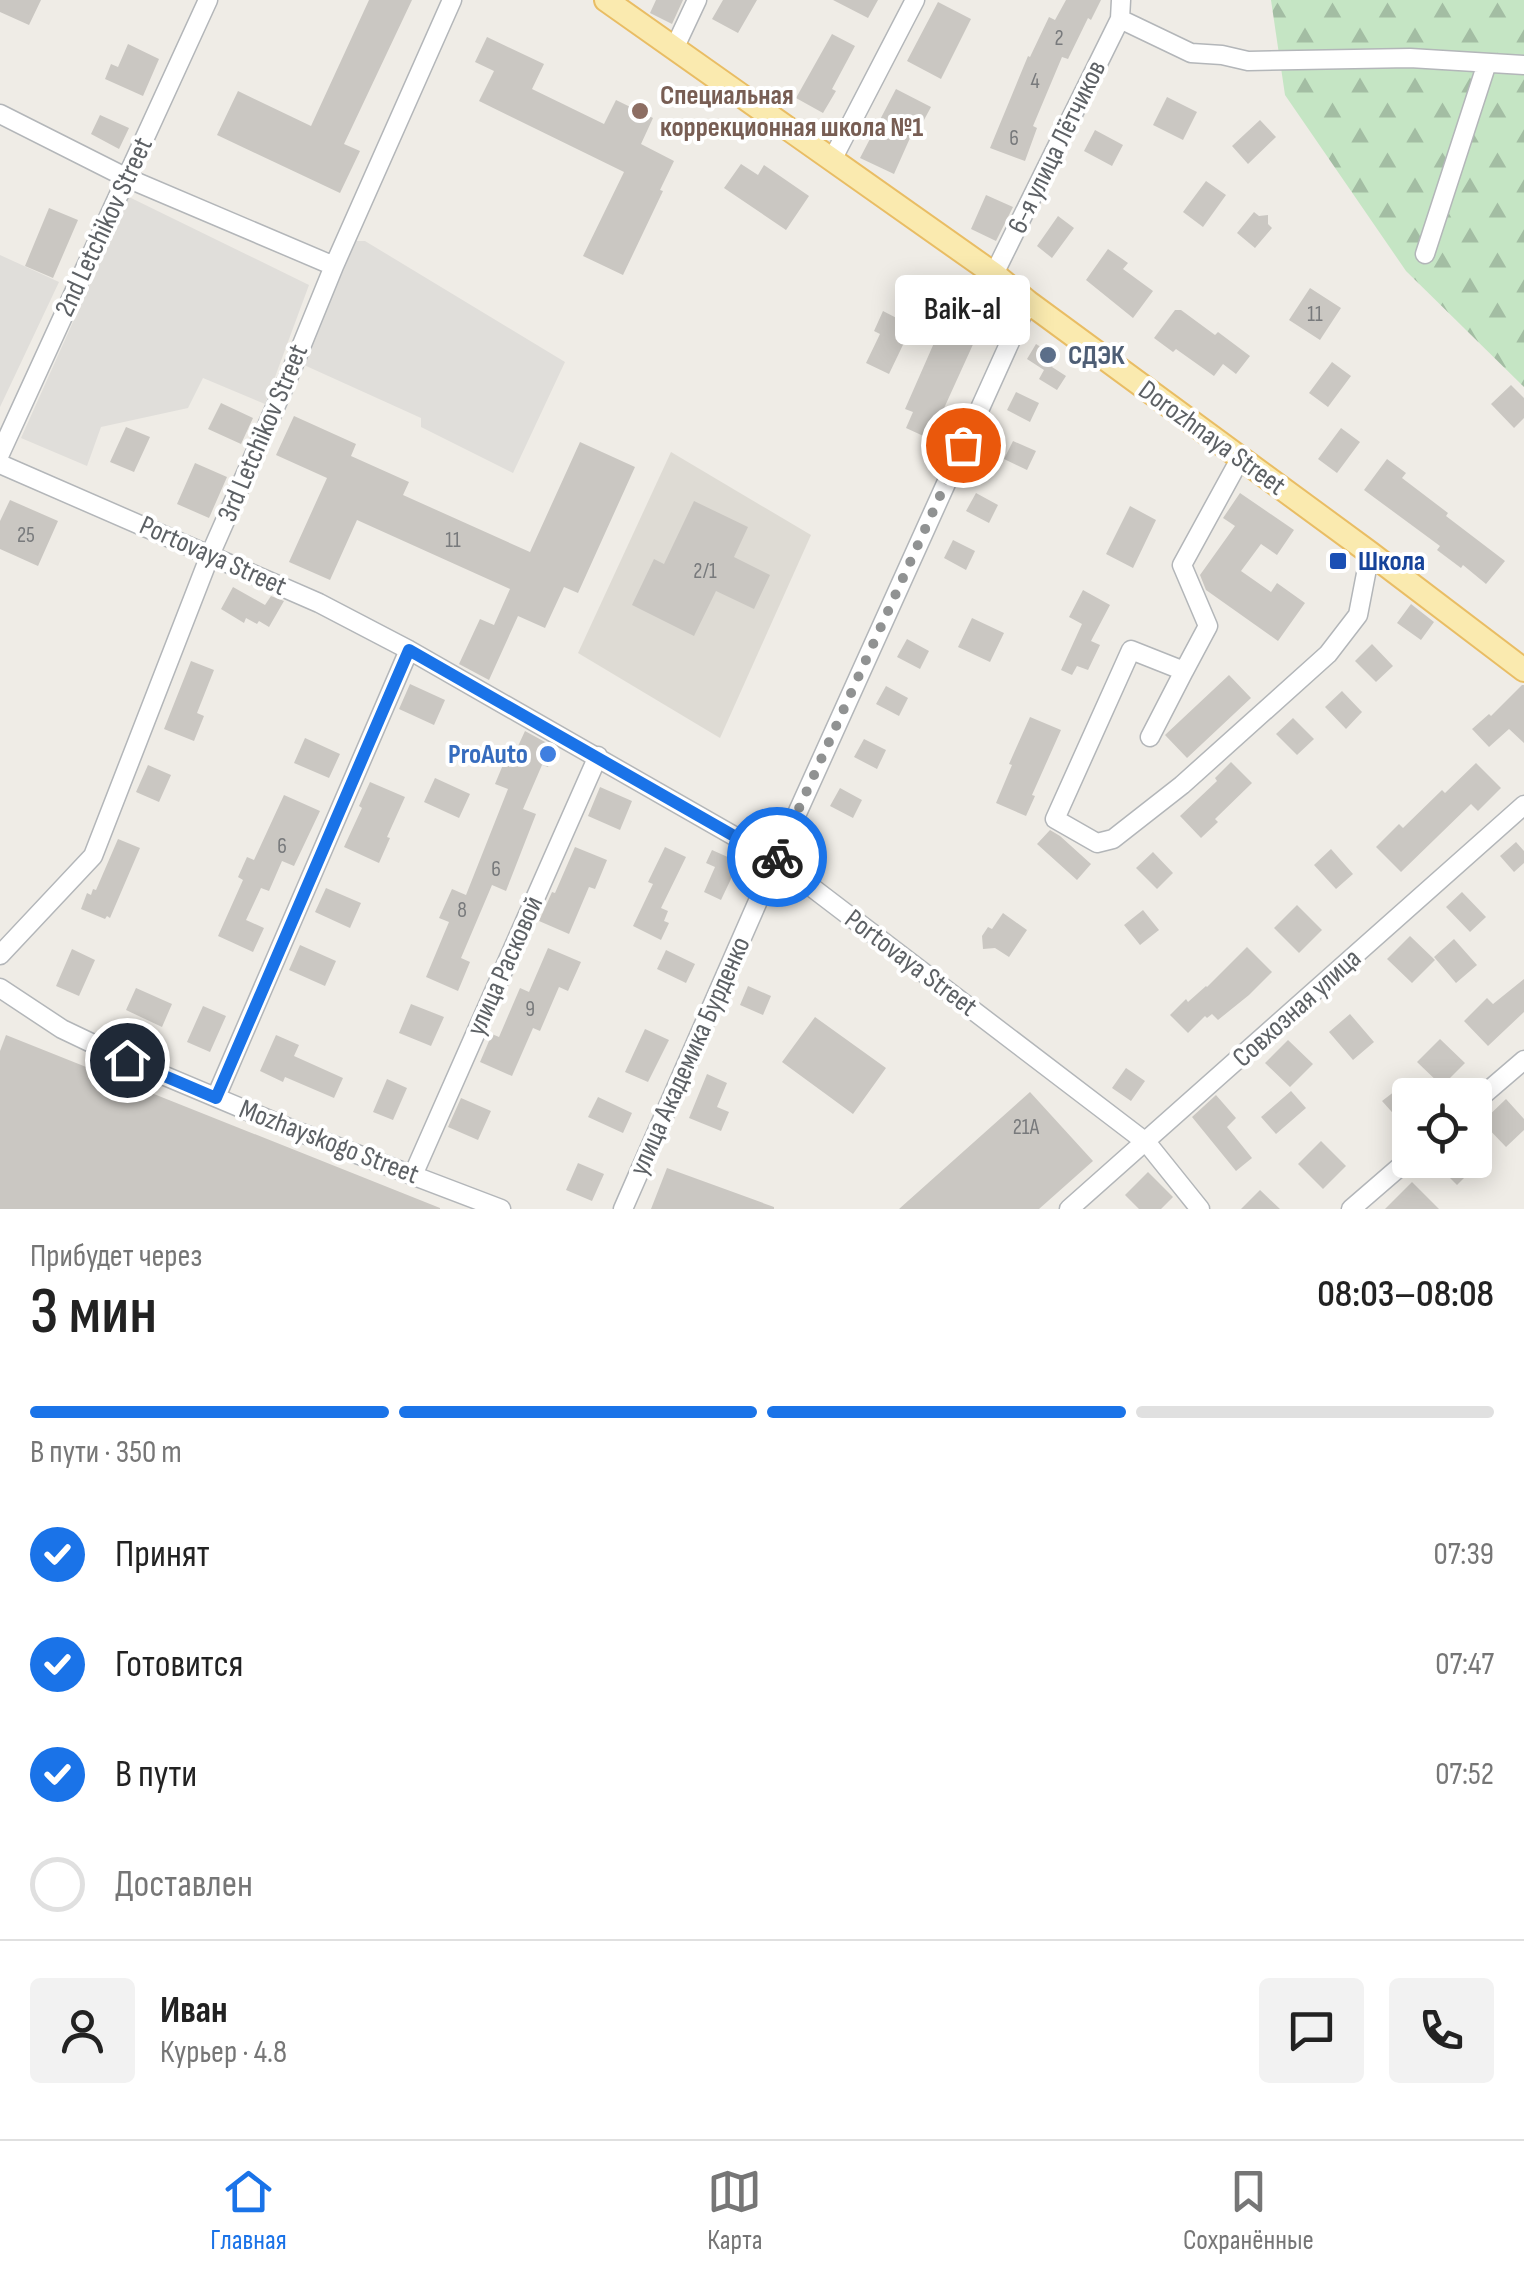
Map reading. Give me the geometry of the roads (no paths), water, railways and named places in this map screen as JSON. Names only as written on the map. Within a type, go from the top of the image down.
[{"type":"main road","name":"Dorozhnaya Street","points":[[606,0],[994,274],[1524,670]]},
{"type":"street","name":"2nd Letchikov Street","points":[[0,454],[208,0]]},
{"type":"street","name":"3rd Letchikov Street","points":[[0,955],[93,856],[210,555],[452,0]]},
{"type":"street","points":[[674,49],[697,0]]},
{"type":"street","points":[[832,160],[915,0]]},
{"type":"street","points":[[1120,10],[1191,53],[1248,61],[1410,58],[1524,65]]},
{"type":"street","name":"6-я улица Лётчиков","points":[[994,274],[1120,10]]},
{"type":"street","points":[[1425,254],[1487,63]]},
{"type":"street","points":[[0,114],[127,178],[334,266]]},
{"type":"street","name":"улица Академика Бурденко","points":[[624,1209],[776,860],[1028,302]]},
{"type":"street","points":[[1150,736],[1208,626],[1182,565],[1240,460]]},
{"type":"street","name":"Portovaya Street","points":[[0,464],[320,603],[598,756],[776,860],[1146,1143],[1200,1209]]},
{"type":"street","points":[[1184,671],[1131,650],[1055,819],[1097,842],[1114,839],[1182,785],[1328,654],[1358,615],[1370,553]]},
{"type":"street","points":[[216,1098],[409,650]]},
{"type":"street","name":"улица Расковой","points":[[412,1175],[598,756]]},
{"type":"street","name":"Совхозная улица","points":[[1069,1209],[1524,805]]},
{"type":"street","name":"Mozhayskogo Street","points":[[0,988],[62,1029],[127,1060],[501,1209]]},
{"type":"street","points":[[1492,1087],[1524,1060]]},
{"type":"street","points":[[1351,1209],[1392,1174]]},
{"type":"place","name":"Специальная коррекционная школа №1","points":[[640,111]]},
{"type":"place","name":"СДЭК","points":[[1048,355]]},
{"type":"place","name":"Baik-al","points":[[963,445]]},
{"type":"place","name":"Школа","points":[[1338,561]]},
{"type":"place","name":"ProAuto","points":[[548,754]]}]
